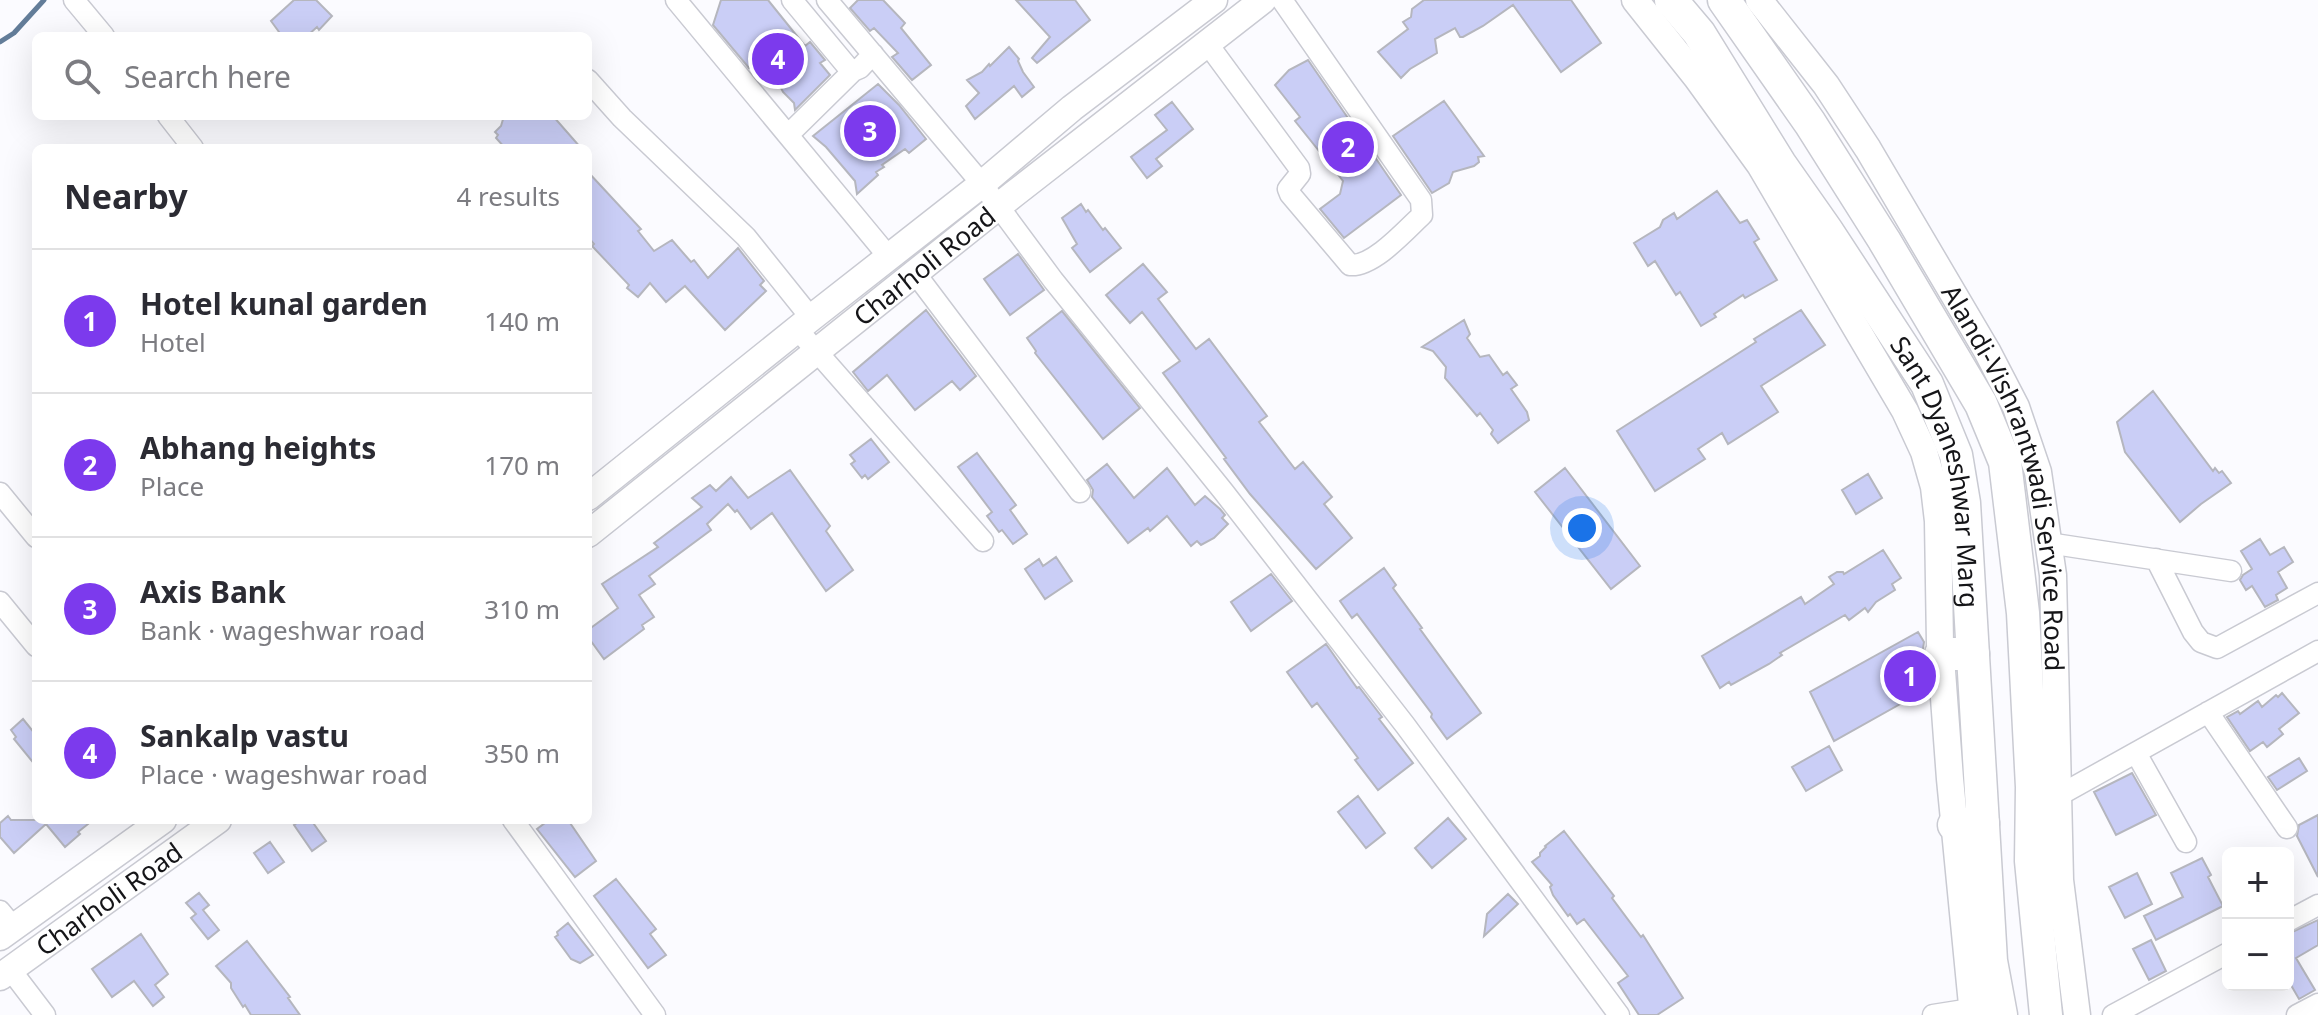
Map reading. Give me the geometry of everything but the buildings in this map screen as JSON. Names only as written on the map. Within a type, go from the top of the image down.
[{"type":"main road","name":"Sant Dyaneshwar Marg","points":[[1671,0],[1699,33],[1780,164],[1927,384],[1956,455],[1964,503],[1957,654],[1968,824],[1991,961],[1982,1013]]},
{"type":"main road","name":"Sant Dyaneshwar Marg","points":[[1724,0],[1810,123],[1884,240],[1981,404],[2005,462],[2023,613],[2032,787],[2031,861],[2046,1015]]},
{"type":"street","points":[[676,0],[888,256]]},
{"type":"street","points":[[792,0],[853,71]]},
{"type":"street","points":[[827,0],[982,184],[1053,280],[1223,491],[1405,725],[1619,1015]]},
{"type":"street","name":"Charholi Road","points":[[592,494],[982,184],[1072,108],[1214,0]]},
{"type":"street","name":"Charholi Road","points":[[592,531],[1263,0]]},
{"type":"street","points":[[1207,43],[1299,168],[1300,174],[1288,189],[1290,194],[1350,265],[1364,264],[1394,242],[1422,215],[1421,200],[1282,0]]},
{"type":"street","points":[[1635,0],[1760,165],[1905,411],[1924,452],[1934,487],[1940,564],[1957,654]]},
{"type":"street","name":"Alandi-Vishrantwadi Service Road","points":[[1759,0],[1826,85],[1868,149],[1994,365],[2016,407],[2038,472],[2053,575],[2060,880],[2077,1015]]},
{"type":"street","points":[[76,2],[101,32]]},
{"type":"street","points":[[788,135],[873,54]]},
{"type":"street","points":[[592,84],[622,118],[746,237],[804,324],[817,352],[983,541]]},
{"type":"street","points":[[171,120],[190,144]]},
{"type":"street","points":[[915,273],[1080,492]]},
{"type":"street","points":[[0,493],[32,532]]},
{"type":"street","points":[[2048,543],[2231,571]]},
{"type":"street","points":[[2156,559],[2193,632],[2201,642],[2217,648],[2318,593]]},
{"type":"street","points":[[0,602],[32,641]]},
{"type":"street","points":[[2058,796],[2318,651]]},
{"type":"street","points":[[2208,712],[2287,828]]},
{"type":"street","points":[[2136,753],[2186,842]]},
{"type":"street","name":"Charholi Road","points":[[5,925],[157,824]]},
{"type":"street","name":"Charholi Road","points":[[5,973],[212,824]]},
{"type":"street","points":[[516,824],[655,1015]]},
{"type":"street","points":[[2292,919],[2318,905]]},
{"type":"street","points":[[2113,1015],[2222,956]]},
{"type":"street","points":[[5,973],[45,1015]]},
{"type":"street","points":[[2297,1015],[2318,1004]]},
{"type":"street","points":[[1933,1015],[1982,1013]]},
{"type":"waterway","points":[[0,42],[14,33],[44,0]]},
{"type":"place","name":"Sankalp vastu","points":[[778,59]]},
{"type":"place","name":"Axis Bank","points":[[870,131]]},
{"type":"place","name":"Abhang heights","points":[[1348,147]]},
{"type":"place","name":"Hotel kunal garden","points":[[1910,676]]}]
